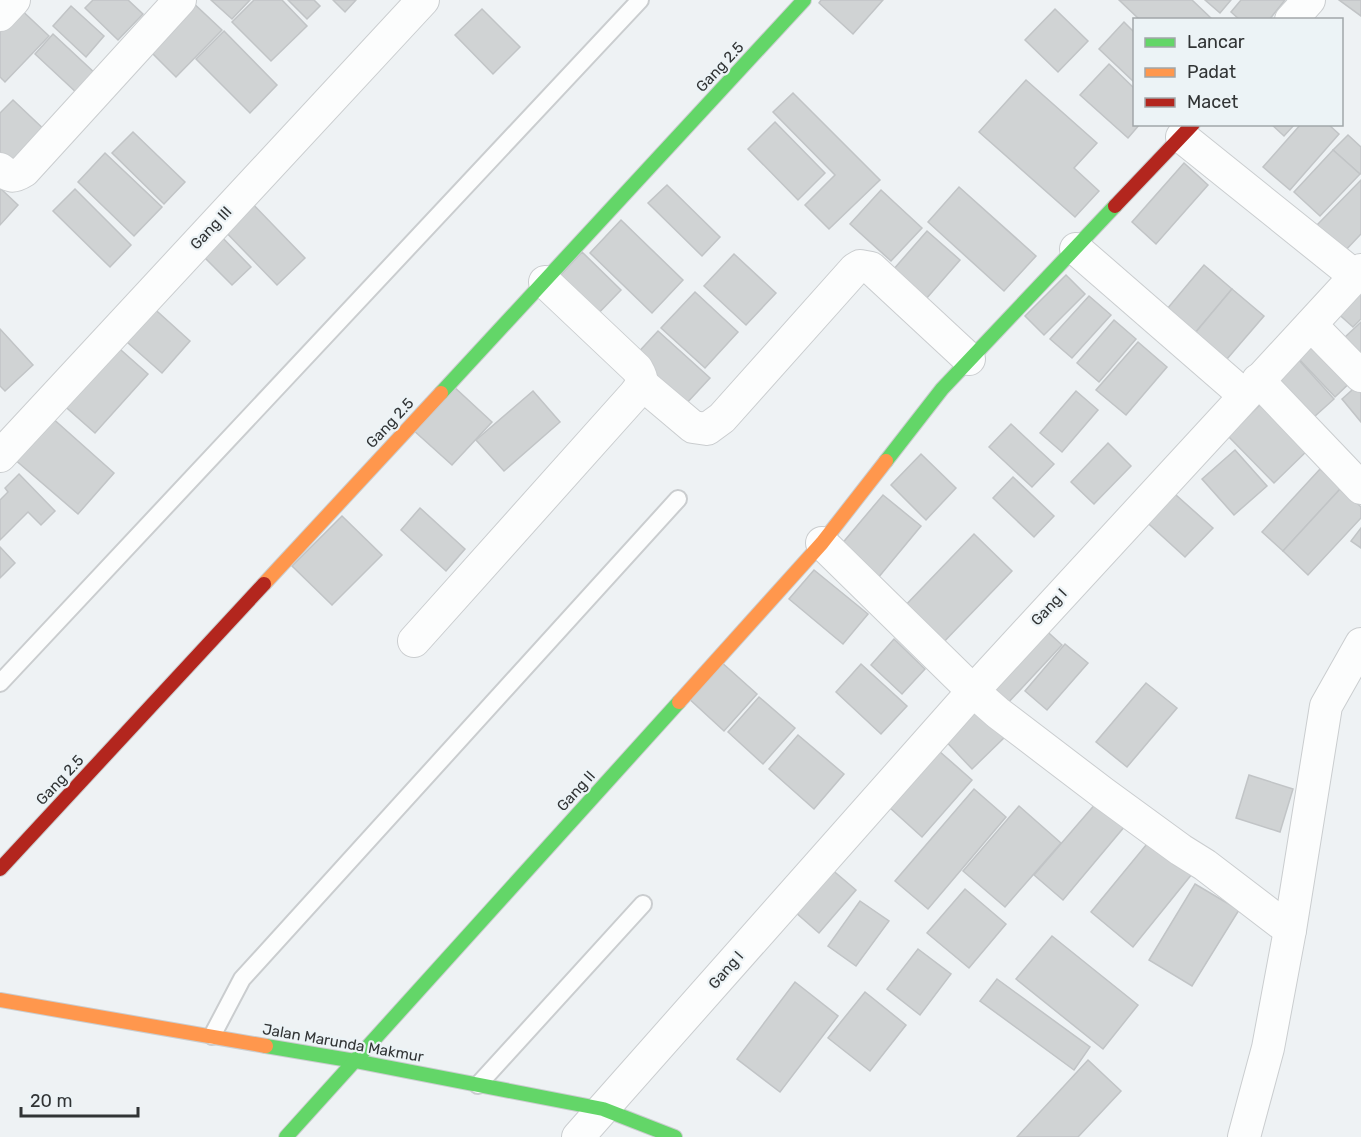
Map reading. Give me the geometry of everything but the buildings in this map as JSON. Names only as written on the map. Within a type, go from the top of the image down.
[{"type":"street","points":[[0,15],[14,0]]},
{"type":"street","points":[[0,169],[8,175],[17,176],[24,171],[180,0]]},
{"type":"street","name":"Gang III","points":[[0,456],[423,0]]},
{"type":"street","name":"Gang 2.5","points":[[0,869],[804,0]]},
{"type":"street","points":[[1294,18],[1309,0]]},
{"type":"street","name":"Gang II","points":[[286,1137],[822,543],[942,389],[1188,131]]},
{"type":"street","name":"Gang I","points":[[578,1137],[973,691],[1358,273],[1188,131]]},
{"type":"street","points":[[1076,249],[1251,388],[1361,488]]},
{"type":"street","points":[[642,384],[693,427],[707,429],[722,418],[855,268],[860,266],[871,268],[969,359]]},
{"type":"street","points":[[414,641],[642,384],[642,377],[638,369],[545,282]]},
{"type":"street","points":[[1311,325],[1361,376]]},
{"type":"street","points":[[822,543],[998,713],[1290,930]]},
{"type":"street","points":[[1244,1137],[1268,1048],[1290,930],[1326,706],[1361,644]]},
{"type":"street","name":"Jalan Marunda Makmur","points":[[0,1000],[354,1061],[603,1110],[675,1137]]},
{"type":"lane","points":[[0,683],[640,0]]},
{"type":"lane","points":[[213,1036],[242,978],[678,499]]},
{"type":"lane","points":[[478,1085],[643,904]]},
{"type":"traffic: fast","points":[[441,393],[804,0]]},
{"type":"traffic: fast","points":[[886,461],[942,389],[1115,206]]},
{"type":"traffic: fast","points":[[286,1137],[679,702]]},
{"type":"traffic: fast","points":[[266,1046],[603,1109],[675,1137]]},
{"type":"traffic: slow","points":[[264,584],[441,393]]},
{"type":"traffic: slow","points":[[679,702],[822,543],[886,461]]},
{"type":"traffic: slow","points":[[0,1000],[266,1046]]},
{"type":"traffic: jam","points":[[1115,206],[1191,126]]},
{"type":"traffic: jam","points":[[0,869],[264,584]]}]
